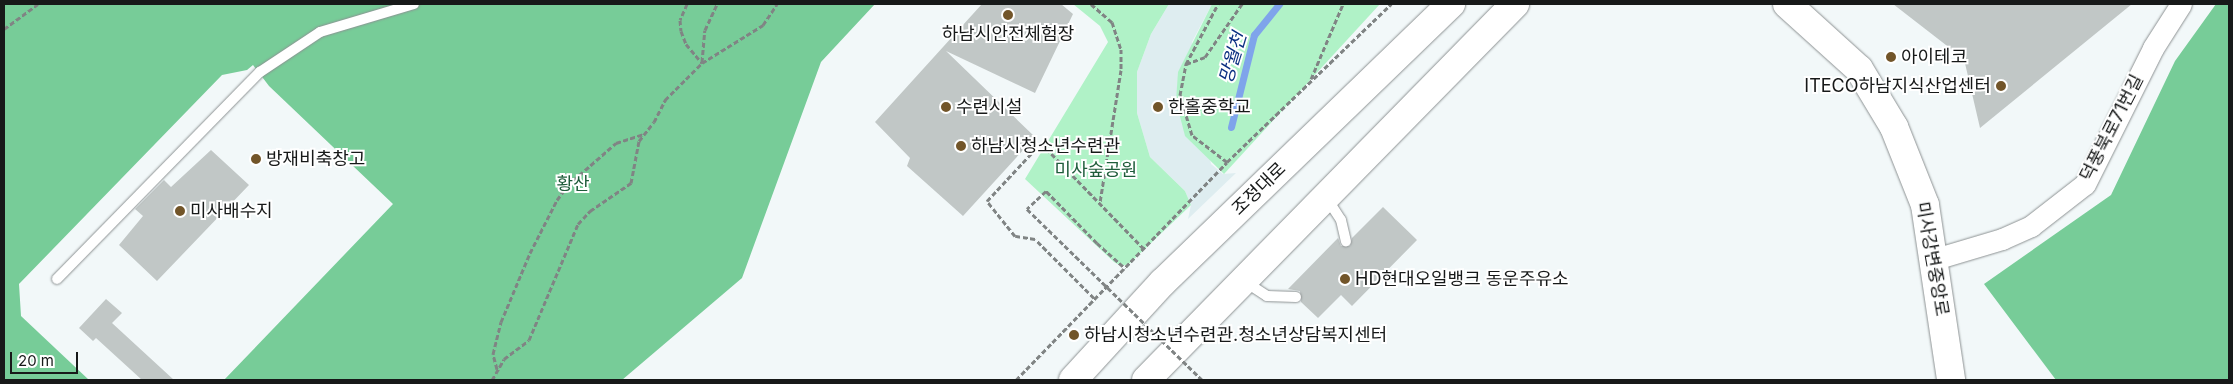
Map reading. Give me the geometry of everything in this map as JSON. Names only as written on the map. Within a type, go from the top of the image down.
[{"type":"main road","name":"조정대로","points":[[1073,380],[1162,283],[1451,4]]},
{"type":"main road","points":[[1146,380],[1515,4]]},
{"type":"main road","name":"미사강변중앙로","points":[[1788,4],[1859,69],[1894,127],[1925,206],[1935,259],[1951,380]]},
{"type":"street","name":"덕풍북로71번길","points":[[1935,259],[2002,239],[2031,226],[2085,184],[2153,48],[2181,4]]},
{"type":"lane","points":[[57,279],[260,72],[320,32],[414,4]]},
{"type":"lane","points":[[1326,197],[1341,220],[1346,241]]},
{"type":"lane","points":[[1244,281],[1267,296],[1296,297]]},
{"type":"path","points":[[4,29],[38,4]]},
{"type":"path","points":[[687,4],[680,20],[681,31],[686,44],[702,63]]},
{"type":"path","points":[[702,63],[705,30],[717,4]]},
{"type":"path","points":[[492,380],[504,359],[528,340],[578,224],[590,211],[631,183],[637,147],[665,100],[702,63],[763,25],[777,4]]},
{"type":"path","points":[[1091,4],[1112,22],[1121,49],[1121,70],[1100,203]]},
{"type":"path","points":[[1218,4],[1186,64],[1180,95],[1192,135],[1227,162]]},
{"type":"path","points":[[1186,64],[1205,57],[1242,4]]},
{"type":"path","points":[[1310,82],[1343,4]]},
{"type":"path","points":[[1016,380],[1227,162],[1391,4]]},
{"type":"path","points":[[497,369],[493,354],[501,322],[530,253],[557,200],[568,185],[616,143],[625,138],[644,134]]},
{"type":"path","points":[[1094,298],[1035,238],[1015,236],[987,202],[1041,143],[1144,249]]},
{"type":"path","points":[[1125,268],[1046,191],[1026,208],[1202,380]]},
{"type":"shaded area","name":"한홀중학교","points":[[1169,4],[1212,4],[1192,42],[1211,164],[1223,174],[1236,173],[1188,219],[1191,205],[1185,191],[1150,157],[1137,113],[1137,72],[1151,34]]},
{"type":"green space","name":"황산","points":[[4,4],[875,4],[821,62],[742,278],[622,380],[224,380],[393,204],[269,86],[253,65],[247,70],[222,75],[19,284],[21,316],[89,380],[4,380]]},
{"type":"green space","name":"미사숲공원","points":[[1073,4],[1169,4],[1151,34],[1137,72],[1137,113],[1150,157],[1185,191],[1191,205],[1129,264],[1121,266],[1114,262],[1025,179],[1108,42],[1100,26]]},
{"type":"green space","points":[[1212,4],[1380,4],[1224,174],[1185,136],[1176,101],[1178,72]]},
{"type":"green space","points":[[2216,4],[2229,4],[2229,380],[2056,380],[1984,284],[2111,195],[2175,61]]},
{"type":"building","name":"수련시설","points":[[982,4],[1061,4],[1073,14],[1035,93],[946,51],[1035,137],[963,216],[907,166],[910,158],[875,122]]},
{"type":"building","name":"ITECO하남지식산업센터","points":[[1893,4],[2132,4],[1980,128],[1964,59]]},
{"type":"building","name":"미사배수지","points":[[211,150],[249,185],[157,281],[119,245],[143,216],[135,209],[164,180],[171,187]]},
{"type":"building","points":[[1383,207],[1417,240],[1352,306],[1341,295],[1318,318],[1301,302],[1300,291],[1288,289],[1338,238],[1341,246],[1350,246],[1352,238]]},
{"type":"building","points":[[106,299],[122,313],[112,323],[174,380],[142,380],[96,338],[93,341],[79,328]]},
{"type":"waterway","name":"망월천","points":[[1231,127],[1254,35],[1279,4]]},
{"type":"place","name":"하남시안전체험장","points":[[1008,15]]},
{"type":"place","name":"아이테코","points":[[1891,57]]},
{"type":"place","name":"ITECO하남지식산업센터","points":[[2001,86]]},
{"type":"place","name":"수련시설","points":[[946,107]]},
{"type":"place","name":"한홀중학교","points":[[1158,107]]},
{"type":"place","name":"하남시청소년수련관","points":[[961,146]]},
{"type":"place","name":"방재비축창고","points":[[256,159]]},
{"type":"place","name":"미사배수지","points":[[180,211]]},
{"type":"place","name":"HD현대오일뱅크 동운주유소","points":[[1345,279]]},
{"type":"place","name":"하남시청소년수련관.청소년상담복지센터","points":[[1074,335]]}]
